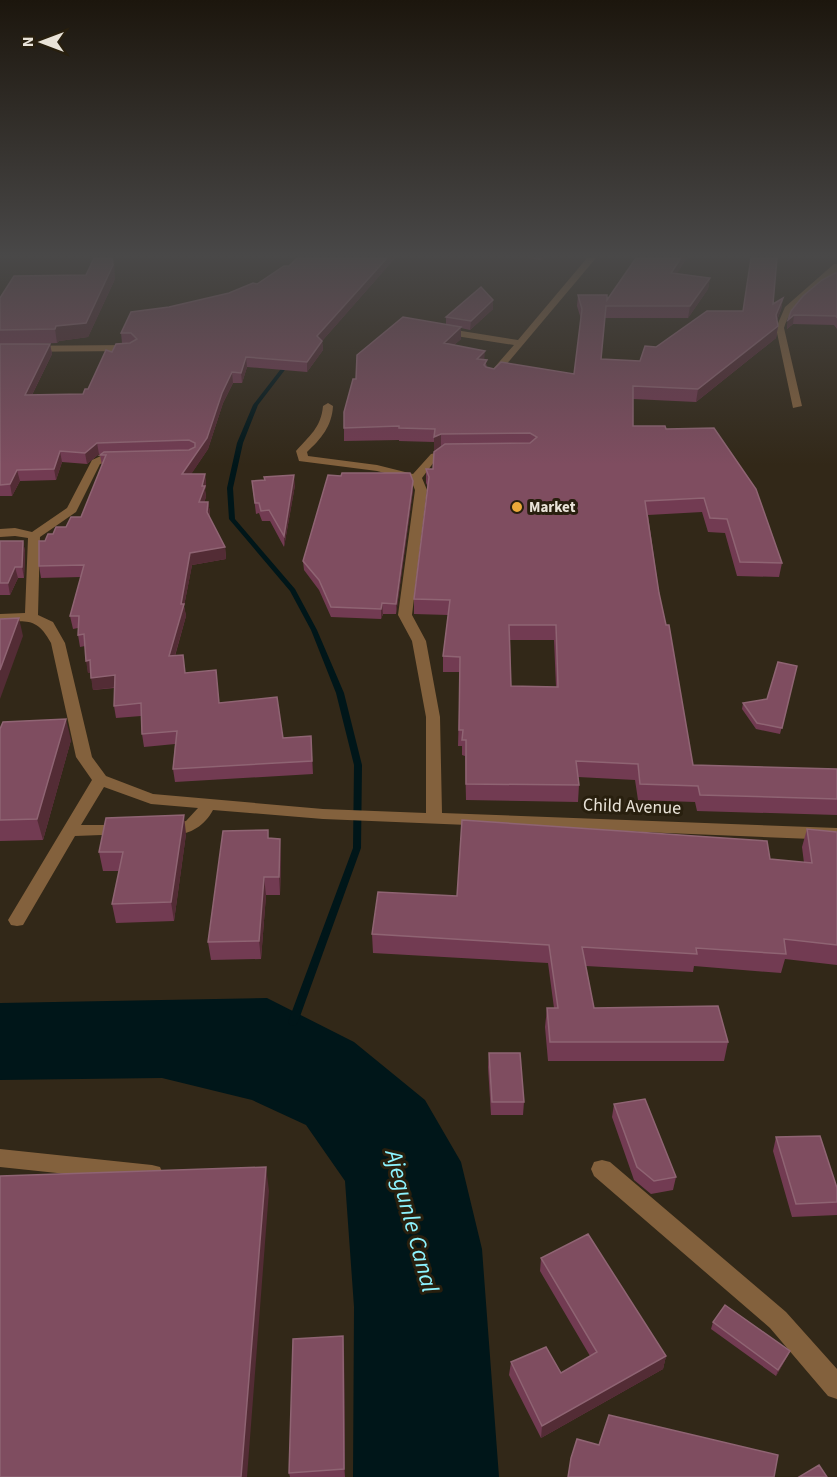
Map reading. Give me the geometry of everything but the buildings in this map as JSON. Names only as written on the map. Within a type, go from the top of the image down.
[{"type":"street","points":[[491,377],[534,327]]},
{"type":"street","points":[[780,327],[798,406]]},
{"type":"street","points":[[432,329],[520,343]]},
{"type":"street","points":[[0,349],[131,348]]},
{"type":"street","points":[[328,406],[328,418],[321,431],[301,451],[303,459],[376,468],[416,478]]},
{"type":"street","points":[[416,478],[426,463],[441,452],[463,452]]},
{"type":"street","points":[[0,533],[15,532],[34,536],[72,510],[96,462],[110,457],[133,457]]},
{"type":"street","points":[[416,478],[421,490],[406,593],[405,615],[419,641],[433,717],[429,818]]},
{"type":"street","points":[[32,617],[34,536]]},
{"type":"street","points":[[0,618],[32,617],[48,626],[58,643],[73,730],[84,757],[100,780],[17,920]]},
{"type":"street","name":"Child Avenue","points":[[100,780],[151,800],[323,814],[837,834]]},
{"type":"street","points":[[71,831],[182,828],[198,823],[207,805]]},
{"type":"street","points":[[0,1158],[173,1176]]},
{"type":"street","points":[[602,1169],[778,1320],[837,1387]]},
{"type":"water","name":"Ajegunle Canal","points":[[267,998],[354,1042],[425,1100],[461,1162],[482,1249],[499,1477],[353,1477],[354,1307],[345,1181],[306,1125],[252,1100],[162,1078],[0,1080],[0,1003]]},
{"type":"waterway","points":[[289,362],[256,405],[240,443],[230,488],[232,519],[293,590],[314,630],[340,693],[358,765],[357,848],[293,1022]]},
{"type":"place","name":"Market","points":[[517,507]]}]
